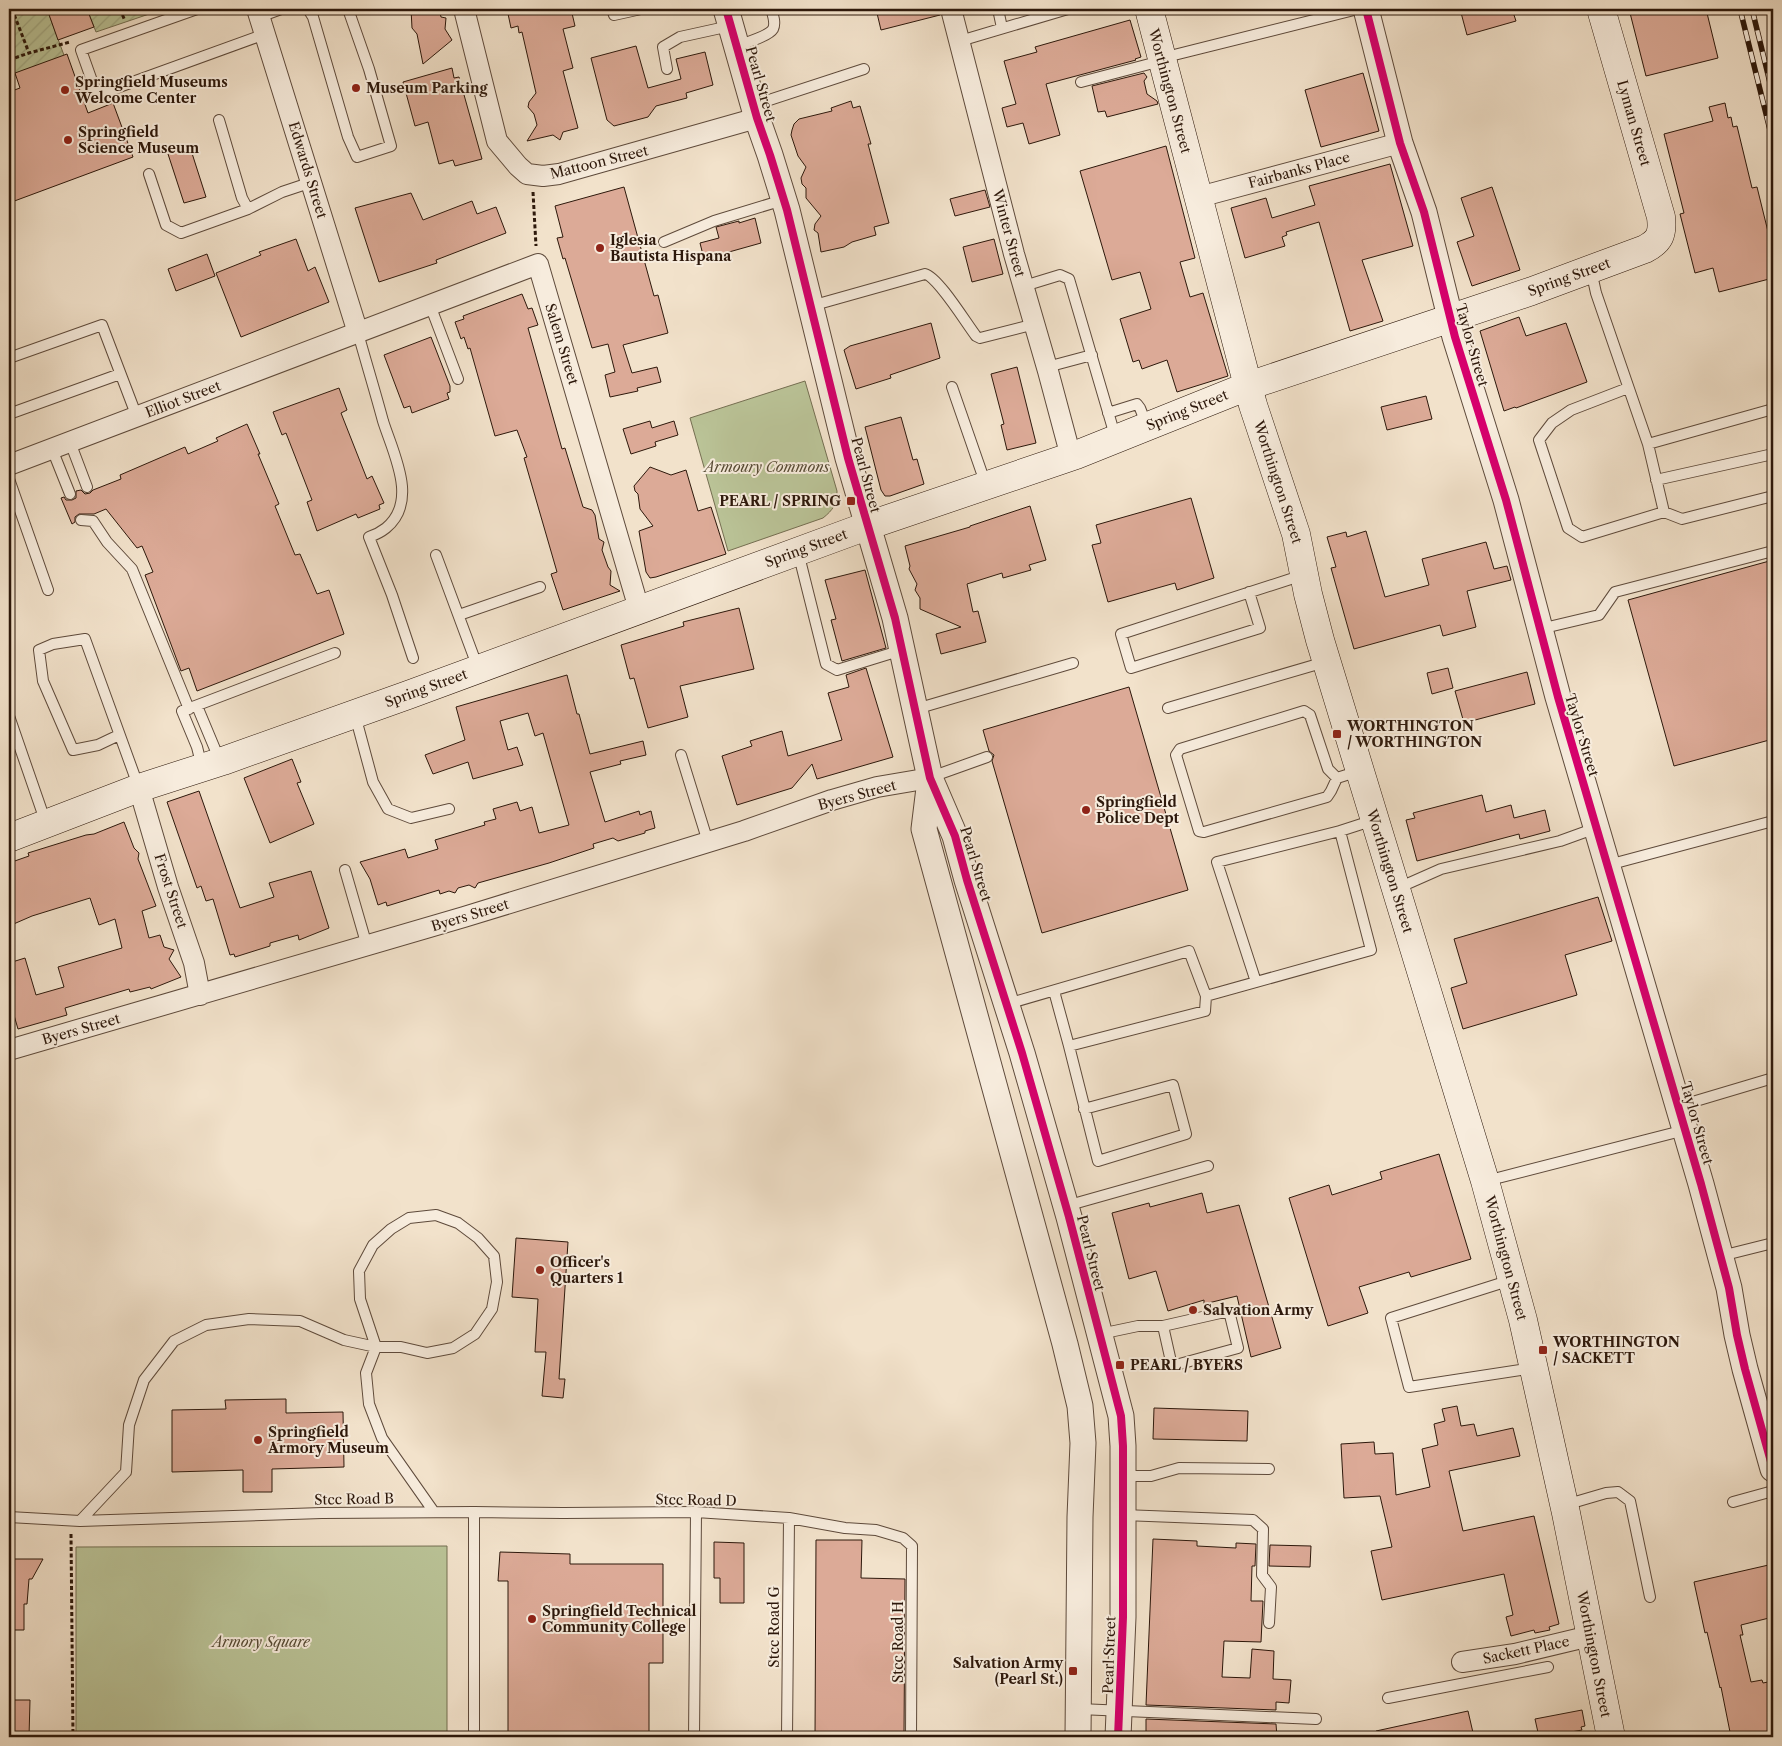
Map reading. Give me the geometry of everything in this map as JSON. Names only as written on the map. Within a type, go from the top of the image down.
[{"type":"main road","name":"Worthington Street","points":[[1149,9],[1258,424],[1294,526],[1326,662],[1348,774],[1374,820],[1485,1181],[1512,1280],[1534,1368],[1564,1505],[1611,1737]]},
{"type":"main road","name":"Lyman Street","points":[[1601,9],[1661,216],[1662,224],[1659,238]]},
{"type":"main road","name":"Spring Street","points":[[9,838],[139,788],[211,765],[354,714],[867,526],[1071,457],[1248,386],[1591,269],[1645,249],[1654,244],[1659,238]]},
{"type":"street","name":"Mattoon Street","points":[[464,9],[497,141],[522,171],[532,175],[559,174],[755,112]]},
{"type":"street","name":"Winter Street","points":[[951,9],[996,185],[1071,457]]},
{"type":"street","name":"Taylor Street","points":[[1366,9],[1400,143],[1424,212],[1450,318],[1506,500],[1558,697],[1686,1130],[1721,1256],[1737,1335],[1773,1469]]},
{"type":"street","name":"Edwards Street","points":[[260,20],[314,181],[358,332]]},
{"type":"street","name":"Pearl Street","points":[[731,27],[755,112],[784,199],[867,526],[895,618],[930,778],[955,836],[967,880],[1007,1004],[1066,1206],[1121,1416],[1123,1436],[1123,1617],[1118,1737]]},
{"type":"street","name":"Fairbanks Place","points":[[1199,197],[1400,143]]},
{"type":"street","points":[[358,332],[538,264],[539,266]]},
{"type":"street","name":"Salem Street","points":[[539,266],[639,609]]},
{"type":"street","name":"Elliot Street","points":[[9,465],[358,332]]},
{"type":"street","name":"Pearl Street","points":[[930,778],[924,829],[1065,1344],[1080,1406],[1083,1443],[1080,1517],[1078,1737]]},
{"type":"street","name":"Byers Street","points":[[9,1050],[367,946],[708,842],[840,798],[877,788],[930,778]]},
{"type":"street","name":"Frost Street","points":[[139,788],[168,887],[194,963],[200,995]]},
{"type":"street","points":[[974,1014],[1007,1004]]},
{"type":"street","points":[[1065,1344],[1099,1334]]},
{"type":"street","name":"Sackett Place","points":[[1462,1662],[1516,1654],[1590,1636]]},
{"type":"lane","points":[[197,9],[81,50],[97,95],[281,9]]},
{"type":"lane","points":[[308,9],[313,18],[348,137],[357,157],[391,146],[369,69],[348,9]]},
{"type":"lane","points":[[612,9],[614,15],[641,9]]},
{"type":"lane","points":[[667,69],[663,47],[680,37],[731,27],[767,34],[773,29],[775,22],[771,9]]},
{"type":"lane","points":[[998,9],[1002,28]]},
{"type":"lane","points":[[960,41],[1068,9]]},
{"type":"lane","points":[[1081,82],[1162,59],[1358,9]]},
{"type":"lane","points":[[755,112],[864,69]]},
{"type":"lane","points":[[219,120],[242,198],[248,208]]},
{"type":"lane","points":[[149,174],[166,225],[181,233],[314,181]]},
{"type":"lane","points":[[664,242],[714,221],[784,199]]},
{"type":"lane","points":[[1591,269],[1596,293],[1648,444],[1664,512]]},
{"type":"lane","points":[[810,306],[925,274],[930,275],[940,286],[976,336],[980,338],[1035,324]]},
{"type":"lane","points":[[1024,286],[1060,275],[1069,279],[1116,440]]},
{"type":"lane","points":[[430,305],[458,379]]},
{"type":"lane","points":[[9,358],[102,325],[137,417]]},
{"type":"lane","points":[[358,332],[385,426],[399,465],[402,484],[401,502],[396,516],[387,528],[369,537],[392,595],[412,658]]},
{"type":"lane","points":[[1047,367],[1092,354]]},
{"type":"lane","points":[[9,414],[120,374]]},
{"type":"lane","points":[[952,387],[987,486]]},
{"type":"lane","points":[[1628,388],[1571,410],[1552,424],[1539,440],[1568,528],[1582,537],[1664,512],[1682,519],[1773,496]]},
{"type":"lane","points":[[1108,412],[1136,404],[1147,426]]},
{"type":"lane","points":[[1648,444],[1773,409]]},
{"type":"lane","points":[[61,445],[87,487]]},
{"type":"lane","points":[[61,445],[70,494]]},
{"type":"lane","points":[[1656,480],[1773,454]]},
{"type":"lane","points":[[9,479],[48,590]]},
{"type":"lane","points":[[81,520],[95,517],[107,542],[132,569],[211,765]]},
{"type":"lane","points":[[798,551],[826,664],[837,670],[903,650]]},
{"type":"lane","points":[[1540,629],[1599,615],[1615,592],[1773,551]]},
{"type":"lane","points":[[436,555],[479,669]]},
{"type":"lane","points":[[1249,592],[1260,628],[1131,668],[1121,634],[1249,592],[1304,574]]},
{"type":"lane","points":[[458,615],[540,587]]},
{"type":"lane","points":[[119,734],[98,745],[73,750],[43,681],[38,650],[53,644],[85,639],[139,788]]},
{"type":"lane","points":[[189,709],[335,653]]},
{"type":"lane","points":[[1168,708],[1326,662]]},
{"type":"lane","points":[[916,709],[1073,663]]},
{"type":"lane","points":[[189,709],[197,747],[211,765]]},
{"type":"lane","points":[[1304,712],[1310,715],[1328,769],[1348,774],[1327,796],[1204,832],[1198,831],[1176,755],[1180,749],[1304,712]]},
{"type":"lane","points":[[354,714],[373,782],[388,809],[411,818],[449,809]]},
{"type":"lane","points":[[9,716],[46,824]]},
{"type":"lane","points":[[680,755],[708,842]]},
{"type":"lane","points":[[930,778],[987,757]]},
{"type":"lane","points":[[1256,982],[1217,862],[1340,831],[1374,820]]},
{"type":"lane","points":[[1607,866],[1773,820]]},
{"type":"lane","points":[[1395,890],[1442,869],[1560,841],[1597,828]]},
{"type":"lane","points":[[1206,996],[1371,950],[1340,831]]},
{"type":"lane","points":[[345,870],[367,946]]},
{"type":"lane","points":[[1007,1004],[1189,951],[1206,996],[1204,1010],[1069,1046]]},
{"type":"lane","points":[[1054,991],[1069,1046],[1084,1110],[1098,1162],[1186,1134],[1173,1085],[1084,1110]]},
{"type":"lane","points":[[1678,1106],[1773,1078]]},
{"type":"lane","points":[[1485,1181],[1686,1130]]},
{"type":"lane","points":[[1066,1206],[1208,1166]]},
{"type":"lane","points":[[76,1521],[126,1472],[129,1425],[144,1380],[174,1341],[206,1325],[249,1319],[300,1321],[344,1340],[376,1347],[401,1347],[428,1353],[452,1348],[475,1334],[492,1309],[497,1282],[494,1256],[478,1238],[458,1223],[436,1215],[409,1218],[391,1229],[373,1245],[359,1271],[360,1299],[376,1347],[366,1374],[369,1404],[382,1438],[434,1512]]},
{"type":"lane","points":[[1721,1256],[1773,1243]]},
{"type":"lane","points":[[1512,1280],[1391,1318],[1409,1387],[1534,1368]]},
{"type":"lane","points":[[1099,1334],[1138,1326],[1163,1326],[1229,1310],[1238,1348],[1172,1366],[1163,1326]]},
{"type":"lane","points":[[1122,1476],[1151,1476],[1179,1468],[1269,1469]]},
{"type":"lane","points":[[1564,1505],[1606,1493],[1618,1492],[1630,1501],[1650,1597]]},
{"type":"lane","points":[[1733,1502],[1773,1492]]},
{"type":"lane","points":[[474,1512],[474,1737]]},
{"type":"lane","name":"Stcc Road B","points":[[9,1516],[76,1521],[185,1516],[474,1512]]},
{"type":"lane","name":"Stcc Road D","points":[[474,1512],[563,1514],[696,1512],[789,1518],[845,1528],[876,1530],[903,1538],[912,1546]]},
{"type":"lane","points":[[694,1737],[696,1512]]},
{"type":"lane","points":[[1122,1515],[1253,1520],[1263,1529],[1262,1575],[1271,1587],[1269,1622]]},
{"type":"lane","name":"Stcc Road G","points":[[787,1737],[789,1518]]},
{"type":"lane","name":"Stcc Road H","points":[[911,1737],[912,1546]]},
{"type":"lane","points":[[1462,1662],[1466,1683]]},
{"type":"lane","points":[[1388,1698],[1548,1667]]},
{"type":"lane","points":[[1079,1709],[1316,1719]]},
{"type":"path","points":[[12,9],[29,53]]},
{"type":"path","points":[[118,24],[125,21],[120,9]]},
{"type":"path","points":[[9,60],[72,41]]},
{"type":"path","points":[[532,175],[534,229],[539,266]]},
{"type":"path","points":[[73,1737],[76,1521]]},
{"type":"green space","points":[[9,9],[47,9],[65,58],[9,78]]},
{"type":"green space","points":[[87,9],[161,9],[161,10],[96,32]]},
{"type":"green space","name":"Armoury Commons","points":[[805,381],[837,491],[834,506],[823,518],[728,551],[690,418]]},
{"type":"green space","name":"Armory Square","points":[[447,1546],[447,1737],[76,1737],[76,1547]]},
{"type":"building","points":[[47,9],[87,9],[94,27],[58,40]]},
{"type":"building","points":[[411,9],[439,9],[441,17],[446,18],[445,29],[452,40],[423,64],[417,34],[412,28]]},
{"type":"building","points":[[507,9],[571,9],[575,26],[563,29],[573,68],[563,71],[578,128],[563,132],[560,140],[553,135],[527,141],[537,125],[534,114],[528,107],[529,102],[536,93],[522,32],[519,33],[518,26],[511,28]]},
{"type":"building","points":[[876,9],[939,9],[940,15],[881,30]]},
{"type":"building","points":[[1460,9],[1512,9],[1516,21],[1467,35]]},
{"type":"building","points":[[1629,9],[1706,9],[1718,58],[1646,76]]},
{"type":"building","points":[[1130,20],[1141,57],[1136,60],[1046,84],[1060,135],[1029,144],[1023,123],[1007,127],[1002,108],[1016,104],[1004,61],[1037,52],[1035,47]]},
{"type":"building","points":[[636,46],[648,88],[681,79],[676,59],[705,52],[713,85],[686,93],[687,98],[656,106],[648,117],[614,126],[607,120],[591,58]]},
{"type":"building","name":"Springfield Science Museum","points":[[67,54],[88,113],[113,103],[133,157],[9,203],[9,92],[20,88],[15,73]]},
{"type":"building","points":[[452,68],[454,78],[459,77],[482,159],[455,166],[453,160],[439,164],[428,122],[415,126],[403,82]]},
{"type":"building","points":[[1144,73],[1147,77],[1144,81],[1147,94],[1157,101],[1158,104],[1107,117],[1105,111],[1098,112],[1092,86]]},
{"type":"building","points":[[1363,73],[1379,131],[1321,147],[1305,90]]},
{"type":"building","points":[[851,101],[853,108],[860,106],[871,144],[868,144],[889,223],[874,227],[876,235],[852,242],[844,247],[821,252],[818,233],[814,230],[815,224],[821,216],[806,198],[806,188],[802,184],[801,178],[806,167],[798,156],[791,135],[794,124],[799,119],[832,111],[831,108]]},
{"type":"building","points":[[1725,103],[1728,118],[1731,117],[1733,127],[1737,126],[1752,188],[1757,187],[1773,252],[1773,278],[1719,292],[1713,268],[1695,273],[1680,214],[1684,213],[1664,134],[1713,121],[1709,107]]},
{"type":"building","points":[[1166,146],[1195,258],[1180,262],[1190,297],[1203,293],[1228,376],[1177,392],[1167,360],[1142,369],[1139,360],[1133,362],[1120,319],[1151,309],[1140,272],[1112,280],[1080,171]]},
{"type":"building","points":[[190,147],[206,197],[184,203],[168,154]]},
{"type":"building","points":[[1390,164],[1413,246],[1362,260],[1383,321],[1350,331],[1319,222],[1286,232],[1287,235],[1282,237],[1285,246],[1245,258],[1231,208],[1266,198],[1272,218],[1315,205],[1309,186]]},
{"type":"building","points":[[624,187],[654,296],[658,295],[668,333],[623,345],[632,373],[657,367],[661,382],[637,388],[638,391],[610,397],[605,375],[615,372],[608,344],[592,348],[565,258],[563,259],[557,238],[563,237],[555,206]]},
{"type":"building","points":[[1492,187],[1520,270],[1472,286],[1457,242],[1474,236],[1461,198]]},
{"type":"building","points":[[985,190],[990,207],[955,216],[950,199]]},
{"type":"building","points":[[411,193],[423,220],[472,201],[477,214],[496,207],[506,233],[436,260],[437,263],[379,282],[355,208]]},
{"type":"building","points":[[755,218],[761,243],[704,259],[700,243],[719,238],[716,227]]},
{"type":"building","points":[[296,239],[308,271],[315,267],[329,302],[241,337],[216,273],[261,255],[259,252]]},
{"type":"building","points":[[994,239],[1003,274],[972,282],[963,247]]},
{"type":"building","points":[[207,254],[215,276],[176,291],[168,269]]},
{"type":"building","points":[[522,294],[528,309],[532,308],[538,325],[528,328],[562,449],[565,448],[583,507],[592,510],[595,515],[599,539],[604,542],[602,550],[611,571],[610,585],[620,591],[563,610],[551,574],[557,572],[524,458],[527,457],[517,430],[495,436],[470,348],[468,349],[464,337],[461,339],[455,322],[464,319],[463,316]]},
{"type":"building","points":[[1519,317],[1526,336],[1566,323],[1587,382],[1504,411],[1480,331]]},
{"type":"building","points":[[931,323],[940,358],[890,375],[891,378],[856,389],[844,350],[850,346]]},
{"type":"building","points":[[431,337],[450,386],[450,392],[447,393],[449,399],[412,413],[410,406],[404,408],[384,355]]},
{"type":"building","points":[[1017,367],[1036,443],[1007,450],[1001,425],[1004,424],[991,374]]},
{"type":"building","points":[[339,388],[347,410],[341,413],[367,479],[372,476],[384,503],[379,505],[380,509],[358,518],[356,514],[317,531],[307,502],[312,500],[286,433],[282,435],[273,412]]},
{"type":"building","points":[[1426,396],[1432,419],[1387,430],[1381,407]]},
{"type":"building","points":[[901,417],[913,460],[917,459],[924,484],[885,496],[881,490],[865,427]]},
{"type":"building","points":[[650,421],[652,428],[674,421],[678,435],[655,442],[656,446],[631,454],[623,429]]},
{"type":"building","points":[[247,424],[279,504],[275,506],[295,555],[300,554],[317,594],[329,590],[344,634],[197,691],[189,668],[181,671],[145,575],[153,572],[142,546],[137,548],[106,509],[94,514],[79,514],[75,517],[75,522],[72,524],[61,498],[64,497],[66,500],[72,500],[76,498],[76,491],[81,490],[85,494],[90,493],[121,479],[120,475],[185,447],[188,454],[218,441],[216,438]]},
{"type":"building","points":[[650,467],[671,475],[686,470],[698,511],[711,507],[726,554],[650,578],[646,572],[639,531],[653,526],[640,509],[638,494],[634,486]]},
{"type":"building","points":[[1191,498],[1214,578],[1177,590],[1175,583],[1108,602],[1092,545],[1101,543],[1096,525]]},
{"type":"building","points":[[1030,506],[1046,560],[1029,565],[1031,570],[1003,578],[1002,573],[967,584],[973,612],[978,611],[986,642],[941,654],[936,634],[961,627],[920,609],[920,598],[915,590],[917,584],[909,569],[905,546],[970,527]]},
{"type":"building","points":[[1366,531],[1385,597],[1429,585],[1422,559],[1486,542],[1494,569],[1507,566],[1511,580],[1467,591],[1476,627],[1443,636],[1440,625],[1354,649],[1331,568],[1336,567],[1327,537],[1346,532],[1347,537]]},
{"type":"building","points":[[1773,560],[1773,739],[1674,766],[1628,600]]},
{"type":"building","points":[[865,570],[886,648],[842,661],[831,620],[836,619],[825,580]]},
{"type":"building","points":[[739,608],[754,669],[680,686],[688,717],[648,728],[634,678],[630,679],[621,645],[684,626],[683,622]]},
{"type":"building","points":[[866,668],[893,757],[817,779],[812,764],[792,788],[737,805],[722,756],[752,746],[750,741],[782,731],[788,756],[842,740],[828,693],[849,687],[846,675]]},
{"type":"building","points":[[1448,668],[1453,688],[1432,694],[1427,673]]},
{"type":"building","points":[[1527,672],[1535,704],[1464,723],[1455,691]]},
{"type":"building","points":[[567,675],[590,754],[643,741],[646,755],[620,761],[621,764],[590,772],[605,822],[639,811],[640,815],[651,811],[655,828],[618,841],[613,838],[593,844],[594,848],[478,883],[475,888],[469,885],[458,888],[455,893],[449,891],[440,894],[439,890],[387,906],[386,902],[378,905],[370,879],[360,862],[405,849],[408,858],[438,849],[435,840],[485,825],[484,822],[496,819],[493,809],[517,802],[520,811],[532,807],[539,833],[569,825],[543,733],[535,736],[528,713],[500,721],[508,750],[517,747],[523,765],[473,779],[468,762],[433,774],[425,755],[465,740],[456,707]]},
{"type":"building","name":"Springfield Police Dept","points":[[1129,687],[1188,890],[1042,933],[992,761],[994,755],[989,751],[983,730]]},
{"type":"building","points":[[292,759],[301,782],[297,783],[314,824],[270,843],[244,778]]},
{"type":"building","points":[[199,791],[240,908],[274,897],[269,883],[311,871],[329,928],[299,940],[298,935],[270,943],[270,946],[235,957],[234,954],[230,955],[213,899],[206,901],[201,886],[197,888],[167,802]]},
{"type":"building","points":[[1482,795],[1486,812],[1511,805],[1514,818],[1545,810],[1550,831],[1520,839],[1519,834],[1417,861],[1406,820],[1415,818],[1413,813]]},
{"type":"building","points":[[124,822],[134,848],[139,853],[138,859],[156,906],[142,911],[149,938],[160,935],[164,947],[174,950],[169,959],[181,977],[151,989],[150,987],[130,992],[129,989],[65,1008],[67,1015],[18,1029],[9,998],[9,963],[25,958],[36,995],[64,987],[58,967],[122,948],[115,919],[99,925],[90,898],[32,916],[9,926],[9,863],[29,856],[28,853],[94,834]]},
{"type":"building","points":[[1598,897],[1612,941],[1565,955],[1577,995],[1463,1029],[1451,988],[1467,983],[1454,939]]},
{"type":"building","points":[[1439,1154],[1471,1259],[1411,1277],[1409,1272],[1359,1287],[1368,1313],[1328,1326],[1289,1198],[1329,1185],[1332,1195],[1382,1179],[1380,1172]]},
{"type":"building","points":[[1202,1193],[1207,1213],[1239,1205],[1281,1348],[1251,1357],[1237,1296],[1204,1304],[1204,1300],[1168,1311],[1156,1271],[1129,1279],[1112,1213],[1149,1203],[1150,1207]]},
{"type":"building","name":"Officer's Quarters 1","points":[[516,1238],[568,1242],[559,1379],[565,1379],[563,1398],[542,1396],[546,1352],[535,1352],[538,1299],[512,1297]]},
{"type":"building","name":"Springfield Armory Museum","points":[[286,1399],[286,1413],[343,1412],[344,1467],[272,1469],[272,1492],[243,1492],[243,1470],[172,1472],[172,1410],[226,1409],[225,1400]]},
{"type":"building","points":[[1457,1406],[1461,1426],[1474,1424],[1477,1436],[1513,1428],[1520,1456],[1449,1471],[1463,1531],[1534,1516],[1559,1624],[1549,1627],[1550,1630],[1535,1633],[1534,1630],[1511,1636],[1506,1617],[1513,1615],[1504,1574],[1382,1600],[1371,1551],[1392,1547],[1380,1496],[1344,1498],[1341,1444],[1374,1442],[1375,1454],[1393,1453],[1396,1495],[1430,1487],[1422,1449],[1438,1445],[1434,1424],[1445,1421],[1442,1409]]},
{"type":"building","points":[[1154,1408],[1248,1411],[1247,1441],[1153,1439]]},
{"type":"building","points":[[1153,1539],[1197,1541],[1197,1546],[1236,1548],[1236,1543],[1256,1544],[1255,1566],[1252,1566],[1251,1601],[1263,1601],[1261,1642],[1224,1641],[1222,1677],[1250,1678],[1252,1649],[1274,1651],[1273,1679],[1291,1680],[1289,1703],[1276,1702],[1276,1710],[1146,1705]]},
{"type":"building","points":[[816,1540],[862,1540],[861,1578],[905,1579],[904,1737],[815,1737]]},
{"type":"building","points":[[714,1542],[744,1543],[744,1603],[720,1603],[720,1578],[714,1578]]},
{"type":"building","points":[[1270,1545],[1311,1546],[1310,1567],[1269,1566]]},
{"type":"building","points":[[500,1552],[570,1554],[570,1564],[663,1564],[663,1663],[649,1663],[649,1737],[508,1737],[508,1581],[498,1581]]},
{"type":"building","points":[[9,1559],[43,1559],[32,1579],[29,1579],[27,1604],[24,1604],[24,1630],[9,1630]]},
{"type":"building","points":[[1773,1564],[1773,1617],[1741,1625],[1743,1635],[1740,1635],[1751,1682],[1762,1680],[1763,1683],[1773,1681],[1773,1731],[1742,1737],[1731,1737],[1721,1687],[1707,1632],[1705,1633],[1694,1582]]},
{"type":"building","points":[[9,1700],[30,1700],[29,1737],[9,1737]]},
{"type":"building","points":[[1582,1710],[1585,1726],[1581,1727],[1582,1730],[1571,1732],[1572,1735],[1562,1737],[1539,1737],[1535,1719]]},
{"type":"building","points":[[1468,1711],[1474,1737],[1377,1737],[1376,1731]]},
{"type":"building","points":[[1146,1719],[1276,1724],[1277,1737],[1146,1737]]},
{"type":"railway","points":[[1740,9],[1773,142]]},
{"type":"railway","points":[[1752,9],[1773,95]]},
{"type":"cycle path","points":[[726,9],[757,118],[787,210],[848,458],[895,618],[930,778],[955,836],[967,880],[1022,1053],[1069,1217],[1121,1416],[1123,1446],[1123,1617],[1118,1737]]},
{"type":"cycle path","points":[[1366,9],[1400,143],[1424,212],[1455,337],[1506,500],[1558,697],[1701,1184],[1729,1288],[1745,1369],[1773,1469]]},
{"type":"place","name":"Museum Parking","points":[[356,88]]},
{"type":"place","name":"Springfield Museums Welcome Center","points":[[65,90]]},
{"type":"place","name":"Springfield Science Museum","points":[[68,140]]},
{"type":"place","name":"Iglesia Bautista Hispana","points":[[600,248]]},
{"type":"place","name":"PEARL / SPRING","points":[[851,501]]},
{"type":"place","name":"WORTHINGTON / WORTHINGTON","points":[[1337,734]]},
{"type":"place","name":"Springfield Police Dept","points":[[1086,810]]},
{"type":"place","name":"Officer's Quarters 1","points":[[540,1270]]},
{"type":"place","name":"Salvation Army","points":[[1193,1310]]},
{"type":"place","name":"WORTHINGTON / SACKETT","points":[[1543,1350]]},
{"type":"place","name":"PEARL / BYERS","points":[[1120,1365]]},
{"type":"place","name":"Springfield Armory Museum","points":[[258,1440]]},
{"type":"place","name":"Springfield Technical Community College","points":[[532,1619]]},
{"type":"place","name":"Salvation Army (Pearl St.)","points":[[1073,1671]]}]
